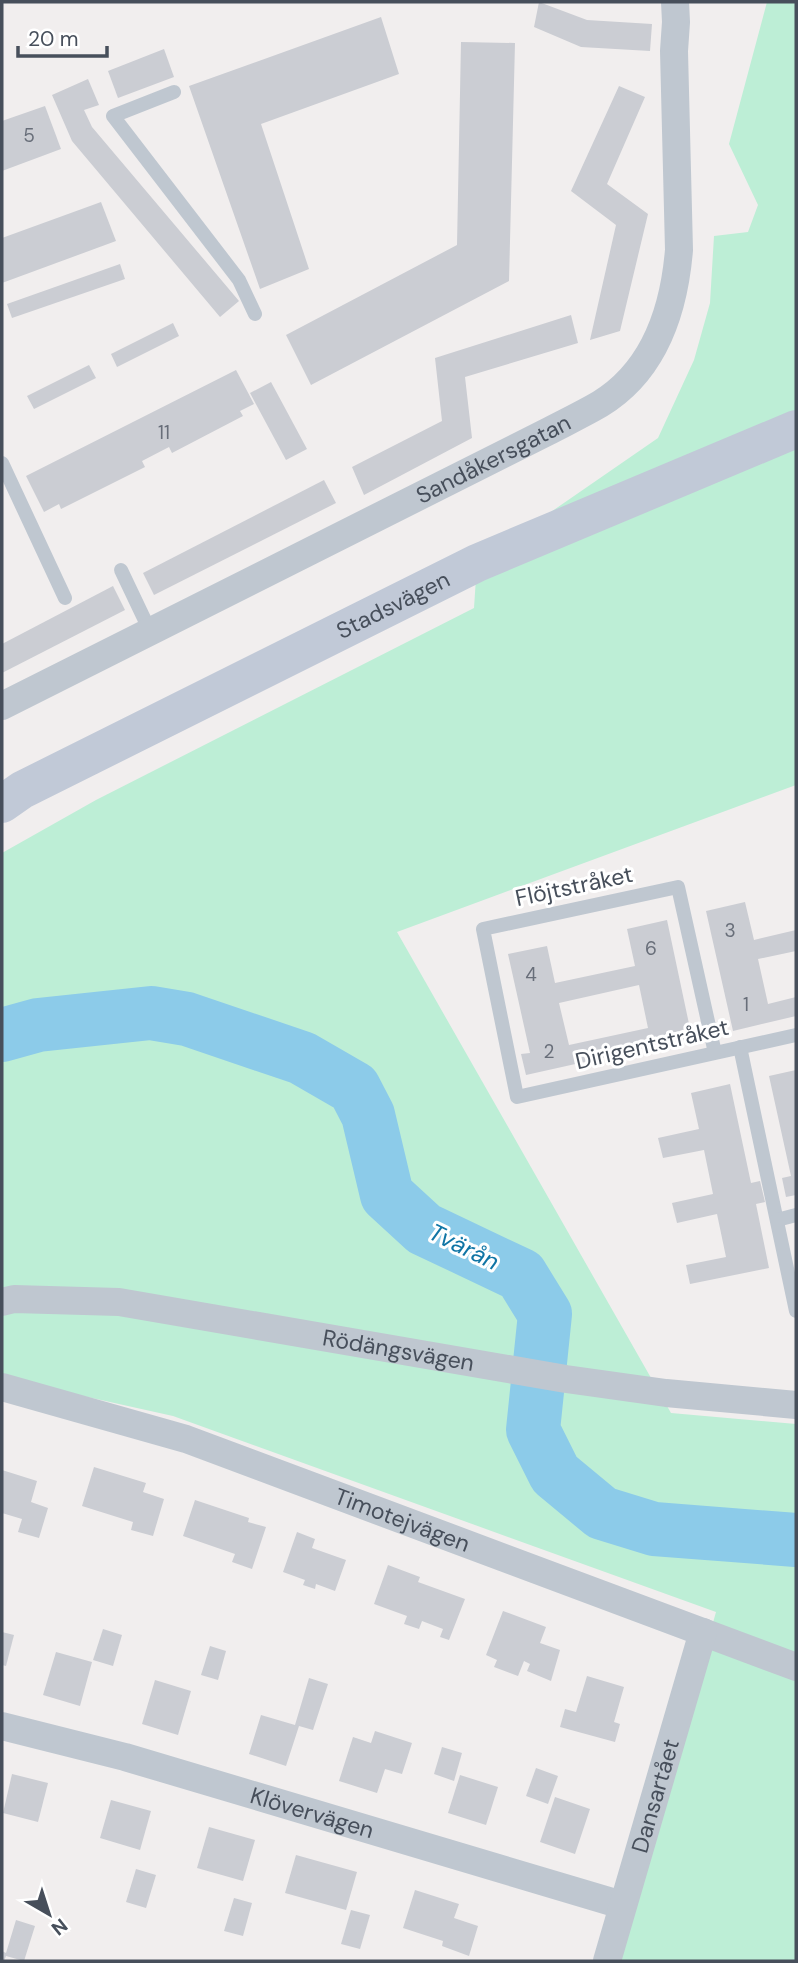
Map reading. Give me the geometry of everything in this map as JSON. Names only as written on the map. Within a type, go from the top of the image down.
[{"type":"main road","name":"Stadsvägen","points":[[2,803],[22,790],[477,563],[796,429]]},
{"type":"street","name":"Sandåkersgatan","points":[[2,706],[602,403],[627,383],[646,360],[663,330],[677,274],[679,250],[675,2]]},
{"type":"street","name":"Rödängsvägen","points":[[2,1301],[14,1299],[119,1302],[566,1379],[666,1393],[796,1405]]},
{"type":"street","name":"Timotejvägen","points":[[2,1387],[186,1439],[796,1667]]},
{"type":"street","name":"Dansartået","points":[[607,1961],[703,1632]]},
{"type":"street","name":"Klövervägen","points":[[2,1726],[125,1758],[622,1905]]},
{"type":"lane","points":[[174,92],[113,117],[239,281],[255,314]]},
{"type":"lane","points":[[2,463],[65,598]]},
{"type":"lane","points":[[121,570],[150,631]]},
{"type":"lane","name":"Flöjtstråket","points":[[517,1097],[483,929],[678,887],[715,1053]]},
{"type":"lane","name":"Dirigentstråket","points":[[517,1097],[796,1035]]},
{"type":"lane","points":[[740,1047],[796,1311]]},
{"type":"lane","points":[[777,1220],[796,1216]]},
{"type":"green space","points":[[767,2],[796,2],[796,785],[397,932],[671,1413],[796,1424],[796,1961],[617,1961],[716,1612],[173,1416],[2,1378],[2,853],[96,800],[474,608],[477,563],[658,438],[694,360],[710,303],[714,236],[748,232],[758,205],[729,144]]},
{"type":"building","points":[[539,2],[587,20],[652,24],[650,51],[581,47],[534,27]]},
{"type":"building","points":[[381,17],[399,74],[261,124],[309,269],[260,289],[189,86]]},
{"type":"building","points":[[461,42],[515,43],[509,281],[311,385],[286,335],[457,245]]},
{"type":"building","points":[[164,49],[174,77],[118,98],[108,71]]},
{"type":"building","points":[[88,79],[99,105],[84,110],[92,127],[239,301],[220,317],[72,141],[52,95]]},
{"type":"building","points":[[619,86],[645,97],[607,184],[648,214],[620,331],[590,340],[616,225],[571,191]]},
{"type":"building","points":[[45,106],[61,149],[2,171],[2,121]]},
{"type":"building","points":[[101,202],[116,241],[2,283],[2,238]]},
{"type":"building","points":[[120,264],[125,279],[12,318],[7,304]]},
{"type":"building","points":[[571,315],[578,343],[465,377],[472,438],[364,495],[352,467],[442,421],[435,358]]},
{"type":"building","points":[[173,323],[179,336],[117,367],[111,354]]},
{"type":"building","points":[[89,365],[96,378],[34,409],[27,396]]},
{"type":"building","points":[[236,370],[254,404],[240,411],[243,416],[172,453],[169,447],[142,461],[145,467],[61,509],[59,504],[44,512],[26,476]]},
{"type":"building","points":[[271,382],[307,449],[286,460],[250,393]]},
{"type":"building","points":[[324,480],[336,503],[154,595],[143,573]]},
{"type":"building","points":[[113,586],[125,610],[2,673],[2,644]]},
{"type":"building","points":[[745,902],[754,940],[796,930],[796,951],[758,959],[768,1004],[796,997],[796,1016],[733,1031],[706,911]]},
{"type":"building","points":[[667,920],[692,1038],[526,1075],[521,1054],[530,1053],[508,954],[547,946],[555,983],[635,966],[627,929]],"holes":[[[639,985],[648,1028],[569,1045],[559,1003]]]},
{"type":"building","points":[[796,1070],[796,1195],[786,1197],[782,1178],[791,1176],[769,1076]]},
{"type":"building","points":[[730,1084],[751,1183],[760,1181],[765,1202],[756,1204],[769,1268],[690,1284],[686,1265],[726,1257],[717,1214],[677,1223],[672,1203],[713,1194],[704,1150],[663,1158],[658,1138],[699,1129],[691,1093]]},
{"type":"building","points":[[94,1467],[146,1483],[143,1492],[164,1499],[153,1536],[131,1530],[133,1522],[82,1506]]},
{"type":"building","points":[[2,1470],[37,1481],[31,1502],[48,1508],[39,1538],[18,1532],[22,1519],[2,1513]]},
{"type":"building","points":[[195,1500],[249,1518],[248,1522],[266,1527],[252,1569],[232,1562],[235,1554],[183,1536]]},
{"type":"building","points":[[297,1532],[315,1539],[312,1548],[346,1560],[335,1591],[316,1584],[315,1589],[303,1585],[305,1580],[283,1572]]},
{"type":"building","points":[[388,1565],[420,1577],[418,1582],[465,1599],[449,1640],[440,1637],[443,1629],[422,1621],[419,1629],[404,1624],[407,1616],[374,1604]]},
{"type":"building","points":[[503,1611],[546,1627],[540,1643],[560,1650],[551,1681],[527,1671],[530,1664],[524,1661],[518,1676],[494,1667],[497,1660],[486,1655]]},
{"type":"building","points":[[103,1629],[122,1635],[113,1666],[93,1660]]},
{"type":"building","points":[[2,1632],[14,1635],[6,1666],[2,1665]]},
{"type":"building","points":[[210,1646],[226,1651],[218,1680],[201,1675]]},
{"type":"building","points":[[56,1652],[92,1662],[80,1706],[43,1695]]},
{"type":"building","points":[[587,1676],[624,1687],[614,1722],[620,1724],[615,1742],[560,1727],[565,1709],[576,1712]]},
{"type":"building","points":[[309,1678],[328,1684],[313,1730],[299,1726],[286,1766],[249,1754],[261,1715],[295,1725]]},
{"type":"building","points":[[155,1680],[191,1691],[178,1735],[142,1724]]},
{"type":"building","points":[[375,1731],[412,1743],[402,1774],[385,1769],[377,1793],[339,1781],[353,1737],[371,1743]]},
{"type":"building","points":[[442,1747],[462,1753],[454,1781],[434,1774]]},
{"type":"building","points":[[536,1768],[558,1776],[548,1804],[526,1796]]},
{"type":"building","points":[[12,1774],[48,1783],[38,1822],[3,1813]]},
{"type":"building","points":[[460,1775],[498,1787],[486,1825],[448,1813]]},
{"type":"building","points":[[555,1797],[590,1809],[575,1854],[540,1842]]},
{"type":"building","points":[[111,1800],[151,1811],[140,1850],[100,1838]]},
{"type":"building","points":[[209,1827],[255,1840],[243,1881],[197,1868]]},
{"type":"building","points":[[296,1855],[357,1872],[346,1910],[285,1893]]},
{"type":"building","points":[[136,1869],[156,1875],[146,1908],[126,1902]]},
{"type":"building","points":[[415,1890],[459,1904],[454,1918],[478,1926],[469,1956],[442,1946],[443,1941],[403,1928]]},
{"type":"building","points":[[234,1898],[252,1903],[243,1936],[224,1931]]},
{"type":"building","points":[[351,1910],[370,1915],[360,1949],[341,1944]]},
{"type":"building","points":[[16,1920],[35,1926],[24,1961],[6,1956],[2,1961],[2,1951],[6,1953]]},
{"type":"waterway","name":"Tvärån","points":[[2,1035],[38,1025],[151,1013],[187,1019],[302,1058],[354,1088],[368,1115],[387,1195],[424,1229],[521,1275],[545,1314],[533,1430],[555,1474],[602,1513],[654,1529],[796,1540]]}]
